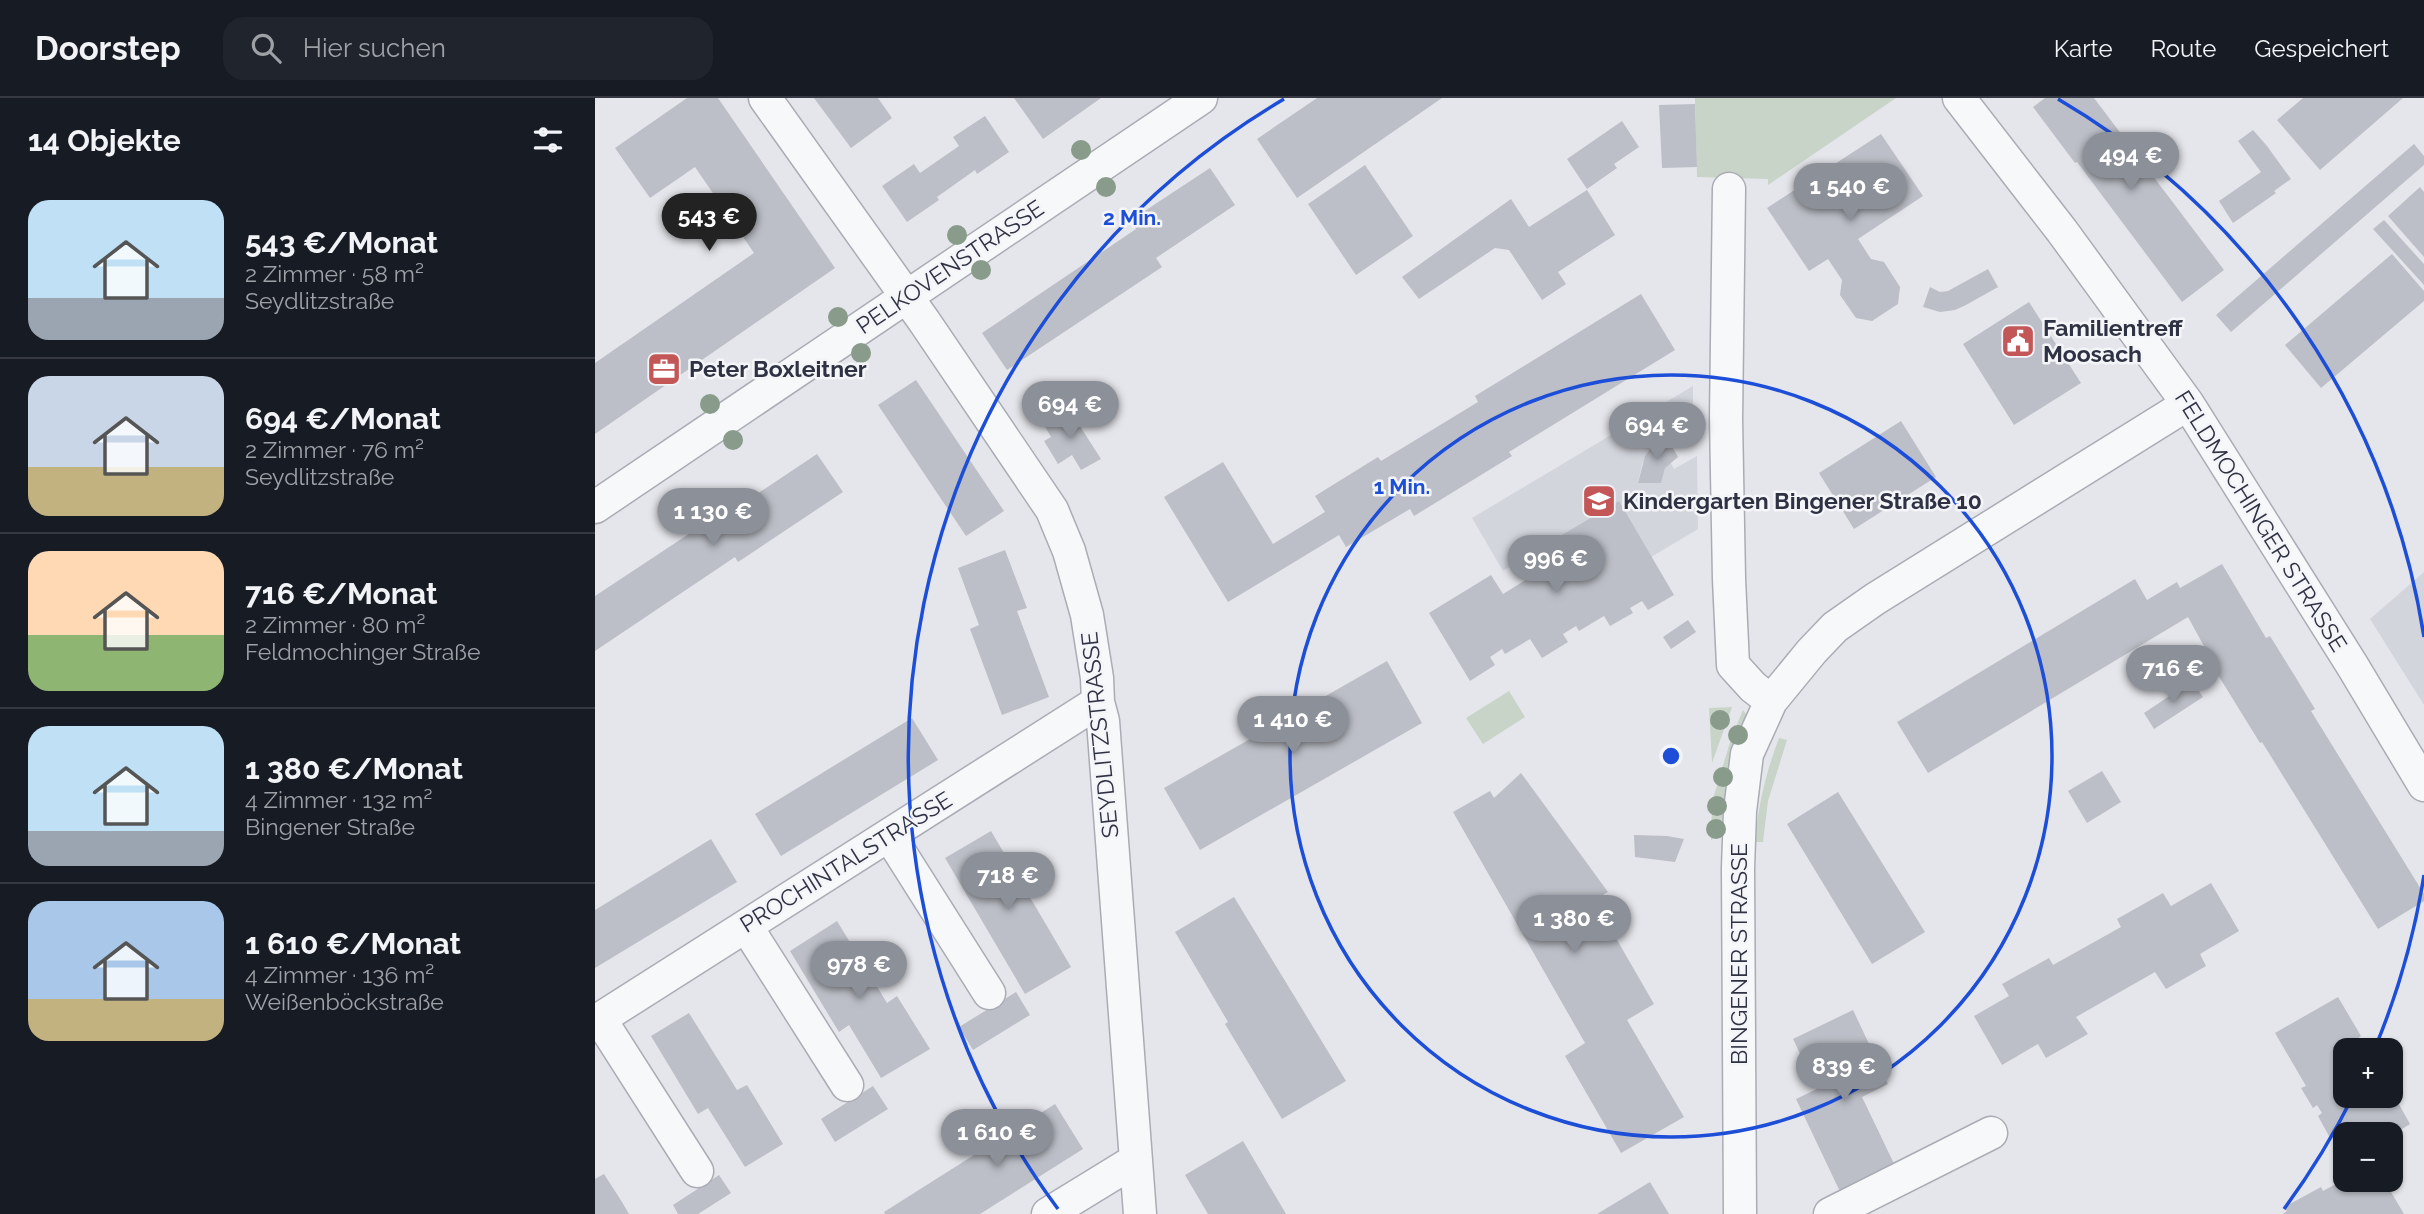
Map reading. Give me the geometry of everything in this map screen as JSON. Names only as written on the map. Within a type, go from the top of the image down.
[{"type":"street","name":"SEYDLITZSTRASSE","points":[[765,98],[906,296],[1052,510],[1069,551],[1087,615],[1098,702],[1103,721],[1140,1214]]},
{"type":"street","name":"PELKOVENSTRASSE","points":[[595,507],[1201,98]]},
{"type":"street","name":"FELDMOCHINGER STRASSE","points":[[1959,98],[2054,220],[2188,404],[2424,785]]},
{"type":"street","points":[[1730,189],[1726,419],[1733,665],[1753,687],[1772,701]]},
{"type":"street","name":"BINGENER STRASSE","points":[[1740,1214],[1740,811],[1747,754],[1772,701],[1835,627],[1930,564],[2188,404]]},
{"type":"street","name":"PROCHINTALSTRASSE","points":[[597,1020],[1098,702]]},
{"type":"street","points":[[889,835],[989,993]]},
{"type":"street","points":[[746,926],[847,1085]]},
{"type":"street","points":[[597,1020],[697,1171]]},
{"type":"street","points":[[1830,1214],[1991,1133]]},
{"type":"street","points":[[1048,1214],[1136,1160]]},
{"type":"shaded area","name":"Kindergarten Bingener Straße 10","points":[[1693,386],[1693,420],[1651,448],[1642,464],[1638,482],[1660,483],[1670,462],[1674,469],[1697,456],[1698,529],[1591,593],[1558,538],[1503,571],[1472,518]]},
{"type":"shaded area","points":[[2424,572],[2424,705],[2370,619]]},
{"type":"green space","points":[[1695,98],[1896,98],[1768,185],[1768,179],[1697,177]]},
{"type":"green space","points":[[1509,691],[1525,717],[1483,744],[1466,718]]},
{"type":"green space","points":[[1732,707],[1712,763],[1709,708]]},
{"type":"green space","points":[[1743,710],[1749,718],[1724,803],[1720,834],[1711,840],[1712,802],[1731,739]]},
{"type":"green space","points":[[1779,738],[1787,740],[1768,801],[1763,842],[1755,842],[1763,789]]},
{"type":"building","points":[[687,98],[718,98],[835,268],[595,434],[595,363],[754,253],[695,167],[650,198],[615,148]]},
{"type":"building","points":[[814,98],[878,98],[892,118],[851,148]]},
{"type":"building","points":[[1014,98],[1101,98],[1043,139]]},
{"type":"building","points":[[1317,98],[1442,98],[1297,198],[1257,139]]},
{"type":"building","points":[[2045,98],[2094,98],[2224,270],[2182,302],[2033,107]]},
{"type":"building","points":[[2303,98],[2403,98],[2320,170],[2277,120]]},
{"type":"building","points":[[1695,104],[1697,167],[1662,168],[1659,105]]},
{"type":"building","points":[[985,116],[1009,152],[977,174],[975,170],[907,222],[882,186],[914,164],[920,173],[959,146],[953,137]]},
{"type":"building","points":[[1622,121],[1639,147],[1614,164],[1617,168],[1587,189],[1567,159]]},
{"type":"building","points":[[2253,130],[2291,179],[2233,223],[2219,201],[2261,172],[2238,141]]},
{"type":"building","points":[[1881,134],[1923,196],[1858,239],[1871,259],[1884,262],[1900,287],[1898,304],[1872,321],[1856,318],[1840,295],[1842,280],[1828,259],[1809,271],[1767,208]]},
{"type":"building","points":[[2414,144],[2424,156],[2424,165],[2231,332],[2216,315]]},
{"type":"building","points":[[1365,165],[1413,236],[1356,275],[1308,204]]},
{"type":"building","points":[[1210,168],[1235,205],[1156,258],[1162,267],[1007,370],[982,333],[1136,229],[1131,220]]},
{"type":"building","points":[[2420,187],[2424,192],[2424,257],[2388,216]]},
{"type":"building","points":[[1587,190],[1615,235],[1558,272],[1566,284],[1542,300],[1509,250],[1495,248],[1419,299],[1402,277],[1511,199],[1529,227]]},
{"type":"building","points":[[2384,220],[2424,264],[2424,285],[2373,229]]},
{"type":"building","points":[[2392,254],[2424,291],[2424,301],[2321,388],[2285,345]]},
{"type":"building","points":[[1988,269],[1998,287],[1955,310],[1940,312],[1923,307],[1930,287],[1940,292],[1948,291]]},
{"type":"building","points":[[1641,294],[1675,350],[1509,452],[1512,456],[1414,516],[1410,509],[1346,547],[1339,535],[1228,602],[1164,497],[1223,462],[1273,544],[1325,512],[1315,496],[1378,457],[1381,461],[1478,402],[1475,396]]},
{"type":"building","points":[[2029,302],[2081,383],[2014,425],[1963,344]]},
{"type":"building","points":[[916,380],[1004,511],[966,536],[878,405]]},
{"type":"building","points":[[1069,409],[1101,459],[1081,470],[1072,455],[1058,464],[1044,441],[1051,437],[1044,425]]},
{"type":"building","points":[[1901,421],[1936,477],[1854,529],[1819,473]]},
{"type":"building","points":[[1666,436],[1678,457],[1665,468],[1661,483],[1638,483],[1645,456]]},
{"type":"building","points":[[817,454],[843,492],[738,562],[735,557],[595,651],[595,596],[710,520],[712,524]]},
{"type":"building","points":[[1619,501],[1674,595],[1648,610],[1642,601],[1630,608],[1633,613],[1610,626],[1604,616],[1579,631],[1576,626],[1563,634],[1568,642],[1542,658],[1530,639],[1505,654],[1502,649],[1490,657],[1495,665],[1470,681],[1429,613],[1491,575],[1503,594],[1567,554],[1557,538]]},
{"type":"building","points":[[1005,550],[1027,608],[1017,611],[1049,697],[1002,715],[970,629],[979,625],[958,568]]},
{"type":"building","points":[[2222,564],[2266,638],[2270,636],[2315,709],[2311,711],[2424,894],[2424,901],[2378,929],[2218,675],[2188,617],[1928,773],[1897,722],[2135,579],[2147,600],[2177,582],[2180,588]]},
{"type":"building","points":[[1688,620],[1696,632],[1671,649],[1663,637]]},
{"type":"building","points":[[1387,661],[1422,723],[1200,850],[1164,788]]},
{"type":"building","points":[[2192,681],[2203,697],[2154,729],[2144,713]]},
{"type":"building","points":[[912,718],[938,760],[781,856],[755,814]]},
{"type":"building","points":[[2102,771],[2121,802],[2087,823],[2068,791]]},
{"type":"building","points":[[1521,773],[1608,892],[1594,900],[1654,1004],[1627,1020],[1684,1117],[1621,1153],[1565,1056],[1585,1043],[1453,812],[1490,791],[1494,798]]},
{"type":"building","points":[[1838,792],[1925,932],[1872,964],[1787,824]]},
{"type":"building","points":[[991,831],[1071,967],[1025,994],[945,858]]},
{"type":"building","points":[[1634,835],[1684,839],[1675,862],[1635,857]]},
{"type":"building","points":[[711,839],[737,882],[595,968],[595,910]]},
{"type":"building","points":[[2211,883],[2239,931],[2200,954],[2206,966],[2166,989],[2155,972],[2076,1017],[2088,1034],[2046,1058],[2038,1044],[2002,1065],[1974,1016],[2009,996],[2002,984],[2049,958],[2053,965],[2121,927],[2117,919],[2163,893],[2171,906]]},
{"type":"building","points":[[1234,897],[1346,1081],[1282,1119],[1225,1024],[1228,1022],[1175,932]]},
{"type":"building","points":[[837,921],[887,1003],[897,996],[930,1049],[881,1078],[849,1025],[839,1032],[790,951]]},
{"type":"building","points":[[1016,992],[1030,1015],[973,1050],[959,1027]]},
{"type":"building","points":[[2338,997],[2361,1036],[2333,1038],[2333,1108],[2401,1108],[2410,1124],[2403,1128],[2403,1122],[2333,1122],[2333,1134],[2329,1136],[2318,1116],[2322,1113],[2317,1105],[2313,1108],[2301,1088],[2306,1086],[2275,1033]]},
{"type":"building","points":[[1853,1010],[1888,1084],[1862,1097],[1898,1172],[1843,1198],[1796,1099],[1817,1089],[1793,1039]]},
{"type":"building","points":[[689,1013],[737,1090],[747,1085],[783,1144],[745,1167],[708,1108],[698,1114],[651,1036]]},
{"type":"building","points":[[873,1086],[888,1109],[835,1142],[821,1119]]},
{"type":"building","points":[[1055,1104],[1083,1149],[980,1214],[885,1214],[884,1212]]},
{"type":"building","points":[[1243,1141],[1286,1214],[1208,1214],[1185,1175]]},
{"type":"building","points":[[604,1174],[629,1214],[595,1214],[595,1179]]},
{"type":"building","points":[[719,1175],[731,1193],[698,1214],[678,1214],[673,1205]]},
{"type":"building","points":[[1650,1182],[1669,1214],[1597,1214]]},
{"type":"building","points":[[2333,1186],[2333,1192],[2391,1192],[2404,1214],[2283,1214],[2287,1211],[2284,1207],[2321,1187],[2323,1191]]},
{"type":"place","name":"Familientreff Moosach","points":[[2018,341]]},
{"type":"place","name":"Peter Boxleitner","points":[[664,369]]},
{"type":"place","name":"Kindergarten Bingener Straße 10","points":[[1599,501]]}]
